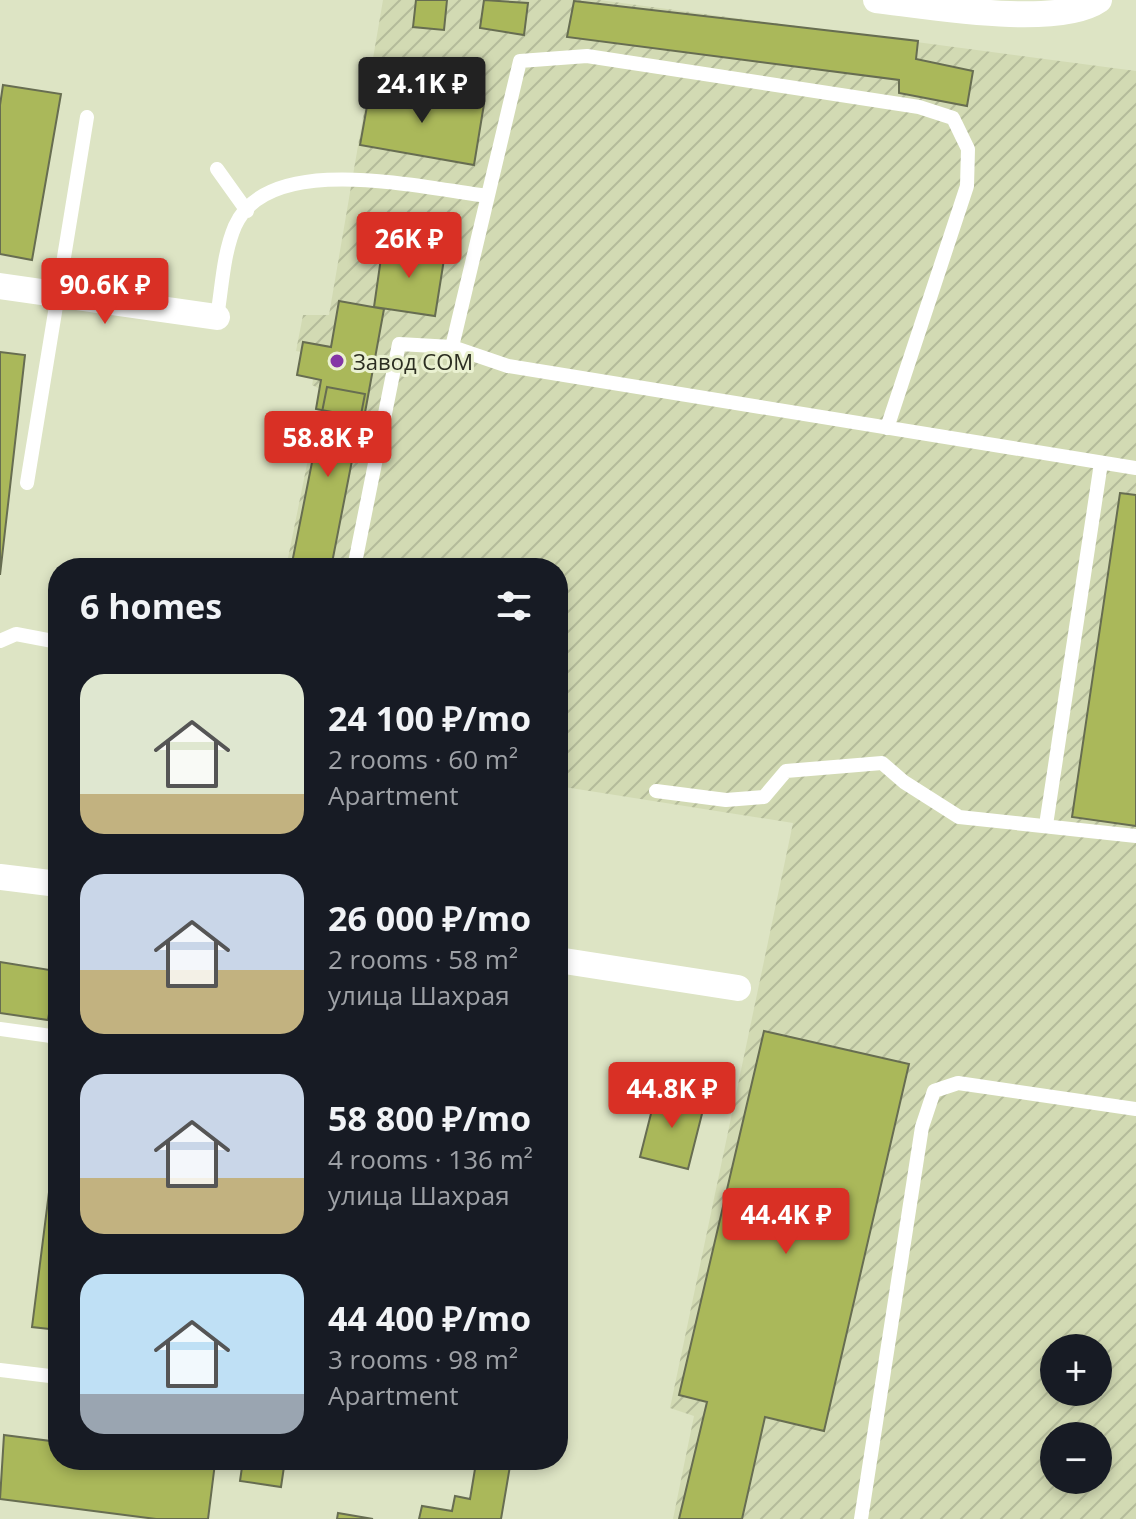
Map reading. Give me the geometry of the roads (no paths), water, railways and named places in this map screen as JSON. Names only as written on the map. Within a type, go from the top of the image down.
[{"type":"street","points":[[876,0],[1001,15],[1087,8],[1099,0]]},
{"type":"street","points":[[0,286],[217,317]]},
{"type":"street","points":[[0,877],[48,883]]},
{"type":"street","points":[[568,962],[738,988]]},
{"type":"lane","points":[[452,347],[520,61],[587,56],[919,107],[953,118],[968,149],[967,186],[887,428]]},
{"type":"lane","points":[[27,483],[87,117]]},
{"type":"lane","points":[[217,169],[247,211]]},
{"type":"lane","points":[[217,317],[236,225],[267,191],[297,181],[352,180],[488,196]]},
{"type":"lane","points":[[356,558],[399,344],[452,347],[508,366],[1136,468]]},
{"type":"lane","points":[[1046,825],[1101,463]]},
{"type":"lane","points":[[0,641],[16,634],[48,640]]},
{"type":"lane","points":[[656,791],[726,800],[764,797],[786,771],[882,763],[904,782],[959,817],[1136,836]]},
{"type":"lane","points":[[0,1029],[48,1036]]},
{"type":"lane","points":[[861,1519],[922,1127],[934,1091],[958,1083],[1136,1109]]},
{"type":"lane","points":[[0,1370],[48,1376]]},
{"type":"place","name":"Завод СОМ","points":[[337,361]]}]
